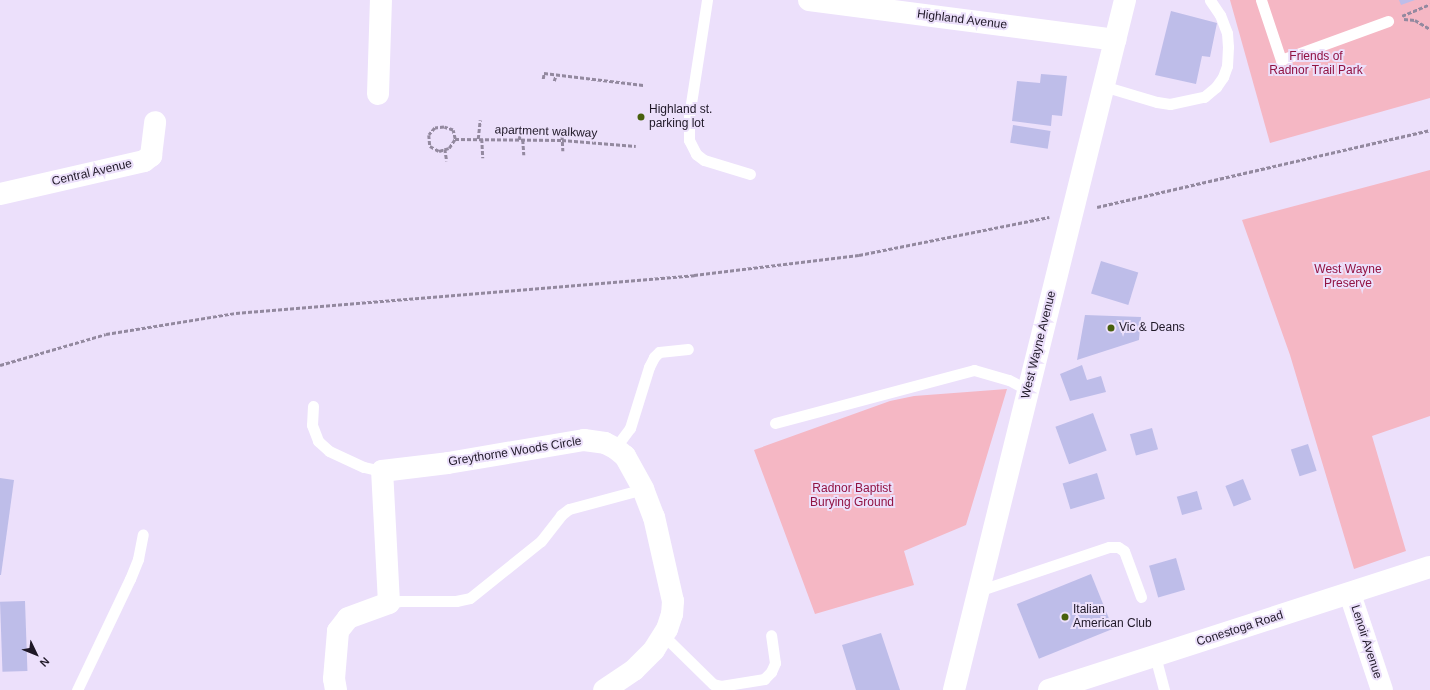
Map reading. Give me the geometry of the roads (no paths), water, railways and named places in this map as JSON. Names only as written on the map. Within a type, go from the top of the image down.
[{"type":"street","points":[[378,94],[381,0]]},
{"type":"street","name":"Highland Avenue","points":[[809,0],[873,4],[1115,40]]},
{"type":"street","name":"West Wayne Avenue","points":[[954,690],[1125,0]]},
{"type":"street","name":"Central Avenue","points":[[0,194],[144,161],[151,156],[155,122]]},
{"type":"street","name":"Greythorne Woods Circle","points":[[382,470],[448,463],[584,440],[605,443],[615,448],[625,456],[643,489],[654,516],[673,601],[672,614],[663,635],[654,650],[634,670],[604,690]]},
{"type":"street","points":[[336,690],[334,679],[338,631],[348,618],[389,603],[382,470]]},
{"type":"street","name":"Conestoga Road","points":[[1049,690],[1430,567]]},
{"type":"street","name":"Lenoir Avenue","points":[[1350,594],[1382,690]]},
{"type":"lane","points":[[707,0],[689,116],[689,140],[696,154],[704,160],[750,174]]},
{"type":"lane","points":[[1104,86],[1157,102],[1170,104],[1204,97],[1216,87],[1223,78],[1227,66],[1227,33],[1220,15],[1210,0]]},
{"type":"lane","points":[[1261,0],[1281,60],[1392,20]]},
{"type":"lane","points":[[615,448],[630,428],[649,367],[654,357],[659,352],[688,349]]},
{"type":"lane","points":[[775,424],[974,370],[1009,380],[1028,390]]},
{"type":"lane","points":[[313,406],[312,425],[318,441],[329,451],[364,467],[382,470]]},
{"type":"lane","points":[[389,603],[400,601],[456,601],[470,598],[541,541],[561,514],[569,510],[643,489]]},
{"type":"lane","points":[[77,690],[135,566],[143,534]]},
{"type":"lane","points":[[978,591],[1109,547],[1118,547],[1124,552],[1141,597]]},
{"type":"lane","points":[[663,635],[707,679],[714,684],[721,686],[764,679],[771,672],[775,663],[771,635]]},
{"type":"lane","points":[[1155,656],[1164,690]]},
{"type":"place","name":"Highland st. parking lot","points":[[641,117]]},
{"type":"place","name":"Vic & Deans","points":[[1111,328]]},
{"type":"place","name":"Italian American Club","points":[[1065,617]]},
{"type":"park label","name":"Friends of Radnor Trail Park","points":[[1316,64]]},
{"type":"park label","name":"West Wayne Preserve","points":[[1348,277]]},
{"type":"park label","name":"Radnor Baptist Burying Ground","points":[[852,496]]}]
